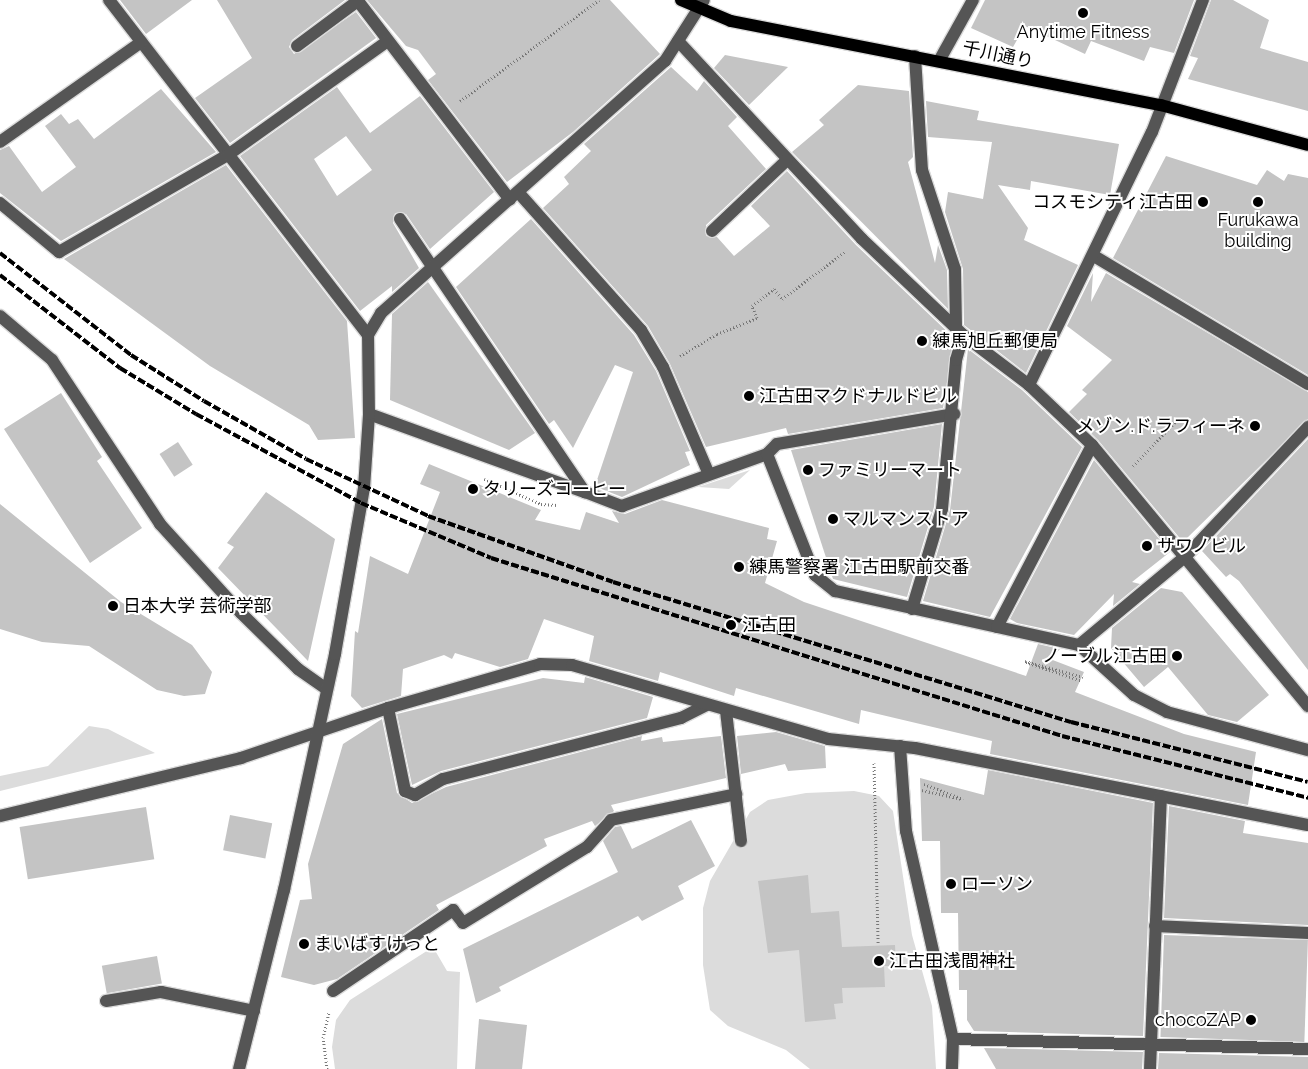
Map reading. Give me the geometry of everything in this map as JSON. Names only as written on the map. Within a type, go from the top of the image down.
[{"type":"main road","name":"千川通り","points":[[681,0],[701,5],[731,21],[1161,105],[1308,146]]},
{"type":"street","points":[[109,0],[368,335]]},
{"type":"street","points":[[939,61],[973,0]]},
{"type":"street","points":[[1029,385],[1094,256],[1161,105],[1203,0]]},
{"type":"street","points":[[297,46],[358,1],[443,113],[514,196],[641,330],[663,367],[708,472]]},
{"type":"street","points":[[239,1069],[319,732],[364,488],[369,414],[368,335],[381,313],[665,61],[701,5]]},
{"type":"street","points":[[0,203],[59,252],[228,155],[388,41]]},
{"type":"street","points":[[678,41],[862,239],[959,332],[1029,385],[1092,445],[1186,556],[1308,706]]},
{"type":"street","points":[[0,142],[141,42]]},
{"type":"street","points":[[912,609],[942,509],[954,414],[959,332],[955,269],[922,170],[915,56]]},
{"type":"street","points":[[712,231],[787,160]]},
{"type":"street","points":[[400,219],[436,266],[585,492]]},
{"type":"street","points":[[1094,256],[1308,384]]},
{"type":"street","points":[[0,316],[52,360],[160,524],[241,613],[298,669],[326,689]]},
{"type":"street","points":[[369,414],[622,506],[708,472],[767,454],[777,444],[954,414]]},
{"type":"street","points":[[1079,646],[1186,556],[1308,427]]},
{"type":"street","points":[[997,627],[1092,445]]},
{"type":"street","points":[[767,454],[815,575],[835,591],[1079,646],[1134,696],[1167,712],[1308,750]]},
{"type":"street","points":[[0,816],[160,780],[319,732],[388,708],[540,664],[572,666],[726,711],[828,738],[900,746],[1308,825]]},
{"type":"street","points":[[388,708],[405,791],[415,795],[443,779],[681,718],[706,705]]},
{"type":"street","points":[[726,711],[741,841]]},
{"type":"street","points":[[900,746],[906,831],[953,1039],[952,1069]]},
{"type":"street","points":[[333,990],[453,910],[462,923],[587,847],[610,820],[736,794]]},
{"type":"street","points":[[1150,1069],[1161,796]]},
{"type":"street","points":[[1155,926],[1308,933]]},
{"type":"street","points":[[106,1001],[161,992],[254,1011]]},
{"type":"street","points":[[953,1039],[1308,1049]]},
{"type":"path","points":[[443,113],[599,0]]},
{"type":"path","points":[[663,367],[717,334],[757,318],[752,306],[774,289],[782,299],[862,239]]},
{"type":"path","points":[[1120,478],[1176,421]]},
{"type":"path","points":[[1083,679],[1025,661],[1083,679]]},
{"type":"path","points":[[873,744],[878,943]]},
{"type":"path","points":[[919,789],[963,799],[921,783]]},
{"type":"path","points":[[327,1069],[323,1038],[333,990]]},
{"type":"shaded area","points":[[750,470],[729,489],[698,487]]},
{"type":"shaded area","points":[[89,726],[108,729],[155,753],[0,791],[0,776],[48,766]]},
{"type":"shaded area","points":[[854,791],[879,796],[893,811],[912,935],[932,1006],[936,1069],[810,1069],[786,1050],[728,1026],[710,1010],[703,965],[703,908],[710,881],[750,812],[768,800],[806,793]]},
{"type":"shaded area","points":[[433,947],[447,971],[460,972],[457,1069],[335,1069],[332,1047],[336,1020],[350,1000]]},
{"type":"building","points":[[120,0],[192,0],[146,34]]},
{"type":"building","points":[[217,0],[345,0],[292,40],[289,47],[294,54],[356,12],[376,38],[230,143],[195,98],[252,58]]},
{"type":"building","points":[[367,0],[610,0],[660,54],[573,132],[507,182],[428,80],[436,74],[418,50],[406,46]]},
{"type":"building","points":[[985,0],[1194,0],[1174,53],[1150,47],[1144,61],[1091,41],[1085,54],[1025,26],[1013,47],[971,28]]},
{"type":"building","points":[[1211,0],[1233,0],[1269,20],[1260,48],[1308,62],[1308,111],[1188,79],[1198,58],[1190,56]]},
{"type":"building","points":[[725,55],[788,67],[749,105],[714,68]]},
{"type":"building","points":[[671,67],[697,91],[704,81],[737,117],[728,126],[766,169],[706,225],[706,236],[717,237],[734,256],[770,226],[751,206],[787,171],[856,245],[954,338],[943,408],[788,434],[786,428],[706,447],[670,364],[648,326],[543,208],[569,184],[564,177],[591,151],[584,144]]},
{"type":"building","points":[[858,85],[909,91],[913,157],[908,162],[935,263],[938,245],[947,270],[948,309],[792,152],[824,125],[819,120]]},
{"type":"building","points":[[337,87],[370,133],[420,96],[494,192],[430,249],[406,214],[395,213],[393,223],[419,268],[392,292],[392,286],[360,311],[240,156]],"holes":[[[346,136],[372,170],[337,196],[314,159]]]},
{"type":"building","points":[[161,89],[216,152],[61,241],[0,193],[0,150],[9,146],[42,192],[76,167],[45,126],[61,114],[69,124],[78,119],[94,139]]},
{"type":"building","points":[[926,101],[979,111],[977,120],[1119,144],[1110,195],[1031,181],[1030,190],[998,185],[1028,228],[1024,240],[1078,265],[1026,373],[964,325],[963,269],[945,212],[948,192],[983,199],[992,142],[928,137]]},
{"type":"building","points":[[1166,156],[1257,185],[1267,170],[1284,181],[1288,174],[1308,178],[1308,375],[1113,258]]},
{"type":"building","points":[[226,165],[347,321],[355,438],[318,440],[309,425],[210,366],[64,259]]},
{"type":"building","points":[[531,219],[634,335],[656,371],[690,451],[685,452],[690,465],[622,497],[599,488],[596,483],[633,372],[615,365],[573,448],[554,420],[549,424],[456,287]]},
{"type":"building","points":[[1093,273],[1091,302],[1106,273],[1308,392],[1308,419],[1183,542],[1098,440],[1069,412],[1087,394],[1082,390],[1112,360],[1067,326]]},
{"type":"building","points":[[428,282],[535,433],[509,450],[390,400],[392,314]]},
{"type":"building","points":[[968,349],[1022,390],[1082,447],[990,617],[923,601],[950,510]]},
{"type":"building","points":[[61,393],[102,457],[97,461],[142,528],[90,563],[4,429]]},
{"type":"building","points":[[942,424],[934,507],[907,597],[833,579],[791,450]]},
{"type":"building","points":[[1308,439],[1308,670],[1239,581],[1230,574],[1226,577],[1202,551]]},
{"type":"building","points":[[178,442],[193,465],[174,477],[160,454]]},
{"type":"building","points":[[1094,460],[1170,552],[1132,582],[1140,584],[1113,606],[1114,594],[1074,635],[1017,623],[1010,619]]},
{"type":"building","points":[[429,464],[541,510],[535,520],[580,530],[586,512],[619,523],[612,511],[625,514],[662,500],[769,528],[767,539],[777,541],[765,583],[804,602],[1026,676],[1038,644],[1060,649],[1050,659],[1084,672],[1075,692],[1184,734],[1256,752],[1248,805],[990,754],[992,741],[861,710],[859,724],[736,688],[734,696],[660,672],[658,681],[589,661],[594,636],[544,619],[528,659],[500,667],[455,653],[452,659],[444,655],[403,669],[401,696],[362,708],[351,696],[355,631],[358,633],[370,556],[408,574],[440,492],[420,484]]},
{"type":"building","points":[[266,492],[335,539],[308,661],[218,568],[234,547],[227,543]]},
{"type":"building","points":[[0,504],[121,602],[192,645],[212,672],[205,694],[184,696],[157,690],[89,646],[42,642],[0,629]]},
{"type":"building","name":"ノーブル江古田","points":[[1161,588],[1182,592],[1269,695],[1237,722],[1208,715],[1168,667],[1144,687],[1111,648],[1112,628]]},
{"type":"building","points":[[585,677],[653,697],[647,718],[441,771],[412,785],[397,714],[543,678],[584,683]]},
{"type":"building","points":[[382,719],[397,793],[412,803],[446,787],[642,736],[641,741],[662,737],[663,742],[721,736],[726,778],[611,805],[614,811],[595,826],[592,821],[544,839],[547,846],[436,905],[439,910],[337,979],[314,985],[281,977],[300,900],[312,899],[308,864],[343,744]]},
{"type":"building","points":[[776,732],[825,746],[826,768],[788,771],[785,764],[741,774],[737,736]]},
{"type":"building","points":[[988,770],[1153,803],[1143,1036],[974,1031],[967,1020],[967,990],[959,990],[958,913],[941,913],[940,841],[922,841],[920,778],[984,795]]},
{"type":"building","points":[[1169,806],[1245,821],[1243,833],[1308,843],[1308,925],[1164,918]]},
{"type":"building","points":[[146,807],[154,859],[28,879],[20,827]]},
{"type":"building","points":[[230,815],[272,823],[265,859],[223,850]]},
{"type":"building","points":[[691,820],[715,866],[678,886],[684,899],[642,921],[638,916],[499,987],[501,991],[476,1003],[463,949],[618,872],[603,841],[615,827],[621,826],[632,849]]},
{"type":"building","points":[[808,875],[811,913],[839,911],[842,947],[895,945],[896,966],[884,966],[885,987],[842,988],[843,1003],[834,1004],[836,1019],[805,1022],[799,950],[768,953],[758,881]]},
{"type":"building","points":[[1164,935],[1308,940],[1304,1042],[1160,1037]]},
{"type":"building","points":[[157,956],[162,984],[107,993],[102,966]]},
{"type":"building","points":[[479,1019],[527,1025],[522,1069],[475,1069]]},
{"type":"building","points":[[984,1048],[1143,1052],[1142,1069],[996,1069]]},
{"type":"building","points":[[1159,1053],[1308,1057],[1308,1069],[1158,1069]]},
{"type":"railway","points":[[0,253],[131,355],[204,401],[306,459],[428,516],[613,582],[1071,722],[1308,782]]},
{"type":"railway","points":[[0,275],[120,368],[196,414],[361,503],[491,558],[1062,736],[1308,798]]},
{"type":"place","name":"Anytime Fitness","points":[[1083,13]]},
{"type":"place","name":"コスモシティ江古田","points":[[1203,202]]},
{"type":"place","name":"Furukawa building","points":[[1258,202]]},
{"type":"place","name":"練馬旭丘郵便局","points":[[922,341]]},
{"type":"place","name":"江古田マクドナルドビル","points":[[749,396]]},
{"type":"place","name":"メゾン.ド.ラフィーネ","points":[[1255,426]]},
{"type":"place","name":"ファミリーマート","points":[[808,470]]},
{"type":"place","name":"タリーズコーヒー","points":[[473,489]]},
{"type":"place","name":"マルマンストア","points":[[833,519]]},
{"type":"place","name":"サワノビル","points":[[1147,546]]},
{"type":"place","name":"練馬警察署 江古田駅前交番","points":[[739,567]]},
{"type":"place","name":"日本大学 芸術学部","points":[[113,606]]},
{"type":"place","name":"江古田","points":[[731,625]]},
{"type":"place","name":"ノーブル江古田","points":[[1177,656]]},
{"type":"place","name":"ローソン","points":[[951,884]]},
{"type":"place","name":"まいばすけっと","points":[[304,944]]},
{"type":"place","name":"江古田浅間神社","points":[[879,961]]},
{"type":"place","name":"chocoZAP","points":[[1251,1020]]}]
